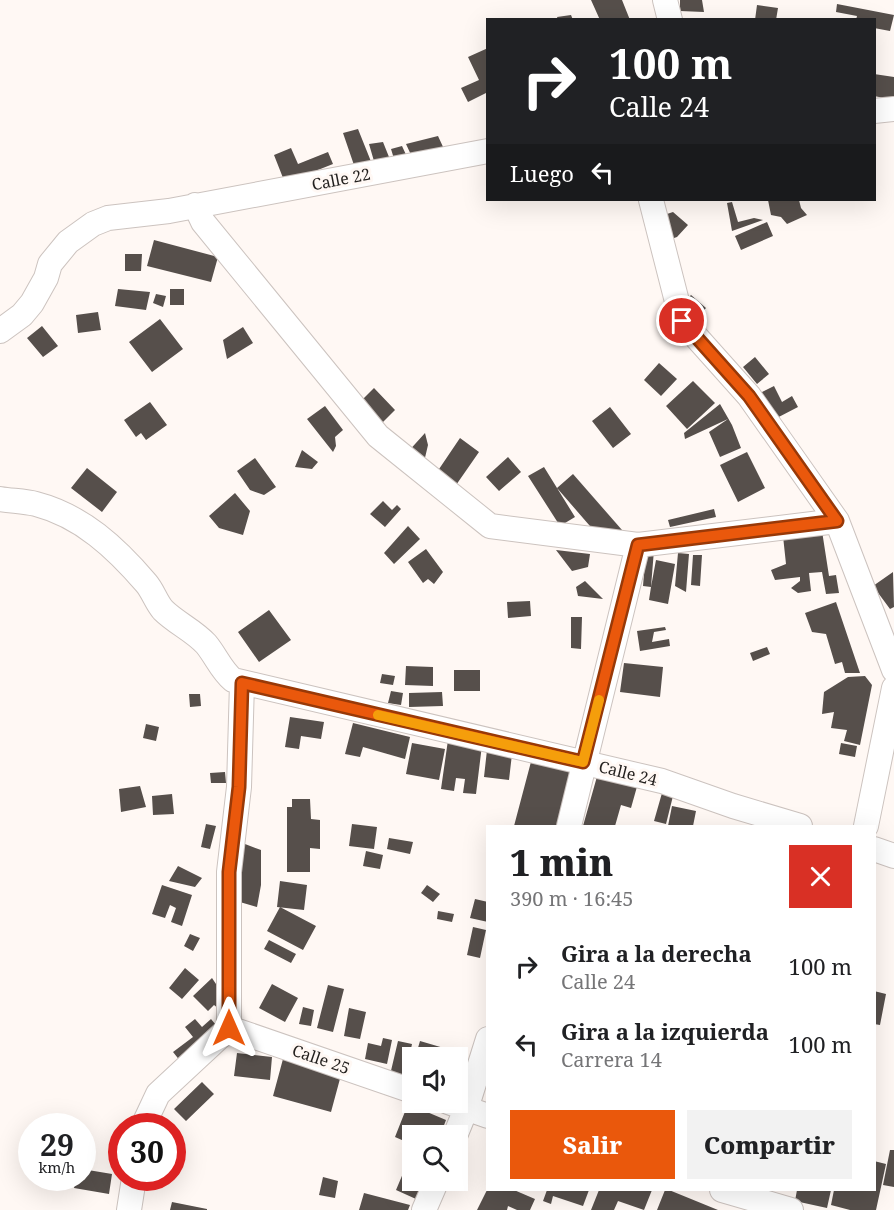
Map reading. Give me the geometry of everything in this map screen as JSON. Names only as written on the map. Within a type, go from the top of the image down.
[{"type":"street","points":[[665,0],[670,18]]},
{"type":"street","points":[[876,111],[894,109]]},
{"type":"street","name":"Calle 22","points":[[0,331],[22,315],[33,303],[51,264],[63,248],[78,233],[108,218],[169,211],[486,151]]},
{"type":"street","points":[[651,201],[682,321],[749,396],[837,521],[894,670]]},
{"type":"street","points":[[195,205],[202,222],[378,436],[490,526],[638,545],[837,521]]},
{"type":"street","points":[[0,499],[35,503],[51,508],[97,534],[111,545],[148,585],[161,608],[203,641],[212,651],[225,674],[242,683],[239,787],[229,872],[229,1028],[158,1094],[149,1113]]},
{"type":"street","points":[[569,825],[638,545]]},
{"type":"street","name":"Calle 24","points":[[242,683],[663,781],[733,806],[797,825]]},
{"type":"street","points":[[866,825],[894,688]]},
{"type":"street","points":[[876,850],[894,855]]},
{"type":"street","name":"Calle 25","points":[[229,1028],[402,1087]]},
{"type":"street","points":[[468,1106],[486,1046]]},
{"type":"street","points":[[129,1210],[132,1191]]},
{"type":"street","points":[[424,1210],[432,1191]]},
{"type":"street","points":[[725,1191],[791,1210]]},
{"type":"building","points":[[591,0],[622,0],[629,18],[599,18]]},
{"type":"building","points":[[680,0],[702,0],[704,12],[680,11]]},
{"type":"building","points":[[837,4],[894,15],[890,31],[876,28],[876,18],[856,18],[857,16],[836,12]]},
{"type":"building","points":[[757,5],[778,8],[776,18],[755,18]]},
{"type":"building","points":[[571,15],[572,18],[557,18]]},
{"type":"building","points":[[486,49],[486,93],[468,102],[461,88],[479,80],[468,57]]},
{"type":"building","points":[[876,74],[894,77],[894,100],[876,96]]},
{"type":"building","points":[[358,129],[372,164],[355,168],[343,133]]},
{"type":"building","points":[[438,136],[444,149],[412,157],[406,144]]},
{"type":"building","points":[[383,142],[391,162],[376,168],[369,144]]},
{"type":"building","points":[[402,146],[408,159],[395,162],[391,149]]},
{"type":"building","points":[[291,148],[298,164],[328,152],[333,164],[285,183],[274,155]]},
{"type":"building","points":[[768,201],[799,201],[801,208],[807,215],[787,224],[781,217],[771,215]]},
{"type":"building","points":[[732,202],[738,222],[754,218],[763,220],[732,231],[727,203]]},
{"type":"building","points":[[673,212],[688,225],[677,237],[668,240],[661,216]]},
{"type":"building","points":[[767,222],[773,236],[741,250],[735,236]]},
{"type":"building","points":[[154,240],[218,257],[211,282],[147,266]]},
{"type":"building","points":[[125,254],[142,254],[141,271],[125,271]]},
{"type":"building","points":[[118,289],[150,292],[146,310],[115,306]]},
{"type":"building","points":[[170,289],[184,289],[184,305],[170,305]]},
{"type":"building","points":[[156,294],[166,296],[163,307],[153,303]]},
{"type":"building","points":[[691,295],[706,308],[693,322],[683,304]]},
{"type":"building","points":[[98,312],[101,330],[78,333],[76,315]]},
{"type":"building","points":[[160,319],[183,349],[152,372],[129,342]]},
{"type":"building","points":[[42,326],[58,346],[43,357],[27,338]]},
{"type":"building","points":[[243,327],[253,343],[227,359],[223,340]]},
{"type":"building","points":[[755,357],[769,374],[757,384],[743,367]]},
{"type":"building","points":[[659,363],[677,379],[661,396],[644,380]]},
{"type":"building","points":[[693,381],[715,403],[687,429],[666,406]]},
{"type":"building","points":[[774,386],[782,402],[792,396],[798,407],[771,421],[758,394]]},
{"type":"building","points":[[374,388],[395,410],[377,428],[355,407]]},
{"type":"building","points":[[150,402],[167,425],[146,440],[141,433],[136,437],[124,420]]},
{"type":"building","points":[[720,404],[732,425],[741,448],[720,457],[709,432],[728,419],[685,439],[684,433]]},
{"type":"building","points":[[325,406],[343,430],[335,437],[336,446],[333,452],[307,419]]},
{"type":"building","points":[[610,407],[631,434],[613,448],[592,421]]},
{"type":"building","points":[[425,433],[428,445],[424,462],[406,454]]},
{"type":"building","points":[[460,438],[479,452],[454,488],[435,475]]},
{"type":"building","points":[[302,450],[318,462],[312,469],[295,467]]},
{"type":"building","points":[[747,452],[765,488],[738,502],[720,465]]},
{"type":"building","points":[[508,457],[521,472],[499,491],[486,477]]},
{"type":"building","points":[[255,458],[276,487],[264,495],[250,490],[237,471]]},
{"type":"building","points":[[544,467],[575,517],[560,526],[528,476]]},
{"type":"building","points":[[87,468],[117,492],[102,512],[71,488]]},
{"type":"building","points":[[573,474],[622,530],[596,533],[557,488]]},
{"type":"building","points":[[235,493],[250,511],[243,535],[219,528],[209,516]]},
{"type":"building","points":[[383,501],[392,510],[397,505],[401,509],[385,527],[370,514]]},
{"type":"building","points":[[714,509],[716,517],[670,527],[668,520]]},
{"type":"building","points":[[408,526],[420,539],[394,564],[384,553]]},
{"type":"building","points":[[822,531],[829,576],[836,575],[839,593],[826,594],[822,572],[809,573],[811,591],[798,593],[791,588],[800,581],[800,577],[775,580],[771,570],[786,564],[783,536]]},
{"type":"building","points":[[426,549],[443,572],[434,584],[428,579],[423,583],[408,562]]},
{"type":"building","points":[[646,549],[654,550],[651,587],[643,586]]},
{"type":"building","points":[[556,550],[590,554],[588,567],[572,571]]},
{"type":"building","points":[[678,553],[689,554],[686,592],[675,586]]},
{"type":"building","points":[[693,555],[702,555],[700,586],[691,585]]},
{"type":"building","points":[[656,560],[675,564],[668,604],[649,600]]},
{"type":"building","points":[[893,572],[894,607],[890,609],[873,586]]},
{"type":"building","points":[[585,581],[603,599],[578,596],[576,587]]},
{"type":"building","points":[[530,601],[531,616],[508,618],[507,602]]},
{"type":"building","points":[[836,602],[860,673],[845,673],[842,662],[835,664],[826,634],[812,632],[805,613]]},
{"type":"building","points":[[269,610],[291,640],[259,662],[238,632]]},
{"type":"building","points":[[571,617],[582,617],[581,649],[571,648]]},
{"type":"building","points":[[665,627],[666,630],[654,632],[652,642],[669,639],[670,646],[640,651],[637,631]]},
{"type":"building","points":[[767,647],[770,654],[753,661],[750,653]]},
{"type":"building","points":[[624,663],[663,667],[660,697],[620,692]]},
{"type":"building","points":[[406,666],[433,667],[433,686],[405,685]]},
{"type":"building","points":[[454,670],[480,670],[480,691],[454,691]]},
{"type":"building","points":[[382,674],[395,676],[393,685],[380,683]]},
{"type":"building","points":[[865,676],[872,685],[860,745],[844,741],[847,730],[831,728],[834,712],[822,714],[824,692],[848,677]]},
{"type":"building","points":[[391,691],[403,693],[401,705],[388,703]]},
{"type":"building","points":[[442,692],[443,706],[409,707],[409,693]]},
{"type":"building","points":[[189,694],[200,694],[201,706],[190,707]]},
{"type":"building","points":[[290,717],[324,722],[321,739],[301,736],[299,749],[285,747]]},
{"type":"building","points":[[353,723],[410,737],[405,759],[363,747],[360,757],[345,754]]},
{"type":"building","points":[[146,724],[159,727],[156,741],[143,738]]},
{"type":"building","points":[[448,740],[482,745],[476,794],[463,793],[465,779],[456,778],[454,791],[441,789]]},
{"type":"building","points":[[412,743],[445,749],[439,780],[406,774]]},
{"type":"building","points":[[841,743],[857,746],[855,757],[839,754]]},
{"type":"building","points":[[487,750],[512,754],[509,780],[484,777]]},
{"type":"building","points":[[532,758],[573,768],[559,825],[514,825]]},
{"type":"building","points":[[225,772],[226,783],[211,783],[210,773]]},
{"type":"building","points":[[598,773],[638,783],[631,808],[621,805],[615,825],[583,825]]},
{"type":"building","points":[[140,786],[146,807],[121,812],[119,789]]},
{"type":"building","points":[[662,793],[673,796],[666,824],[654,821]]},
{"type":"building","points":[[172,794],[174,814],[153,815],[152,796]]},
{"type":"building","points":[[292,799],[310,799],[311,819],[320,820],[320,849],[310,848],[310,872],[287,872],[287,807],[292,807]]},
{"type":"building","points":[[672,806],[696,811],[693,825],[668,825]]},
{"type":"building","points":[[206,824],[216,826],[210,849],[201,847]]},
{"type":"building","points":[[352,824],[377,827],[374,849],[349,846]]},
{"type":"building","points":[[389,838],[413,842],[410,854],[387,849]]},
{"type":"building","points":[[245,844],[261,850],[261,885],[257,907],[233,900]]},
{"type":"building","points":[[366,851],[383,855],[380,869],[363,866]]},
{"type":"building","points":[[178,866],[202,878],[195,887],[169,881]]},
{"type":"building","points":[[280,881],[307,885],[304,910],[277,907]]},
{"type":"building","points":[[162,885],[192,895],[182,926],[171,922],[176,908],[170,905],[165,918],[152,914]]},
{"type":"building","points":[[427,885],[440,894],[433,902],[421,893]]},
{"type":"building","points":[[475,899],[486,902],[486,922],[470,918]]},
{"type":"building","points":[[280,907],[316,926],[303,950],[267,931]]},
{"type":"building","points":[[438,911],[454,914],[452,922],[437,919]]},
{"type":"building","points":[[473,927],[486,930],[480,958],[467,955]]},
{"type":"building","points":[[190,934],[200,938],[193,951],[184,946]]},
{"type":"building","points":[[269,940],[296,954],[291,963],[264,949]]},
{"type":"building","points":[[185,968],[199,980],[182,999],[169,988]]},
{"type":"building","points":[[212,978],[226,999],[219,1009],[214,1005],[208,1011],[193,996]]},
{"type":"building","points":[[272,984],[298,998],[285,1022],[259,1008]]},
{"type":"building","points":[[328,985],[344,989],[333,1032],[317,1028]]},
{"type":"building","points":[[876,992],[886,994],[880,1025],[876,1024]]},
{"type":"building","points":[[303,1007],[314,1010],[311,1026],[299,1024]]},
{"type":"building","points":[[349,1008],[366,1012],[360,1039],[344,1036]]},
{"type":"building","points":[[195,1019],[202,1027],[211,1019],[220,1030],[181,1062],[173,1052],[193,1037],[185,1027]]},
{"type":"building","points":[[383,1038],[392,1040],[387,1064],[365,1059],[368,1043],[381,1046]]},
{"type":"building","points":[[398,1041],[412,1044],[411,1047],[402,1047],[402,1078],[390,1075]]},
{"type":"building","points":[[420,1041],[440,1047],[418,1047]]},
{"type":"building","points":[[237,1053],[272,1057],[270,1080],[234,1076]]},
{"type":"building","points":[[283,1059],[341,1075],[331,1112],[273,1096]]},
{"type":"building","points":[[202,1082],[214,1094],[186,1121],[186,1113],[178,1113],[174,1109]]},
{"type":"building","points":[[404,1113],[429,1113],[446,1120],[444,1125],[402,1125],[402,1140],[395,1137]]},
{"type":"building","points":[[890,1150],[894,1150],[894,1187],[883,1185]]},
{"type":"building","points":[[876,1162],[886,1164],[876,1210],[850,1210],[831,1205],[834,1191],[876,1191]]},
{"type":"building","points":[[96,1171],[108,1173],[109,1194],[92,1191],[96,1191]]},
{"type":"building","points":[[402,1176],[402,1191],[419,1191],[416,1199],[396,1190]]},
{"type":"building","points":[[323,1177],[338,1181],[335,1198],[319,1195]]},
{"type":"building","points":[[486,1191],[516,1191],[535,1199],[530,1210],[517,1210],[508,1206],[507,1210],[477,1210]]},
{"type":"building","points":[[547,1191],[589,1191],[583,1206],[553,1196],[551,1204],[543,1201]]},
{"type":"building","points":[[599,1191],[652,1191],[644,1210],[618,1201],[614,1210],[591,1210]]},
{"type":"building","points":[[665,1191],[671,1191],[718,1210],[657,1210]]},
{"type":"building","points":[[797,1191],[831,1191],[827,1208],[795,1201]]},
{"type":"building","points":[[364,1193],[410,1205],[408,1210],[359,1210]]},
{"type":"building","points":[[172,1202],[207,1209],[207,1210],[170,1210]]},
{"type":"slow traffic","points":[[378,715],[583,762],[599,700]]},
{"type":"route","points":[[229,1028],[229,872],[239,787],[242,683],[583,762],[638,545],[837,521],[749,396],[682,321]]}]
